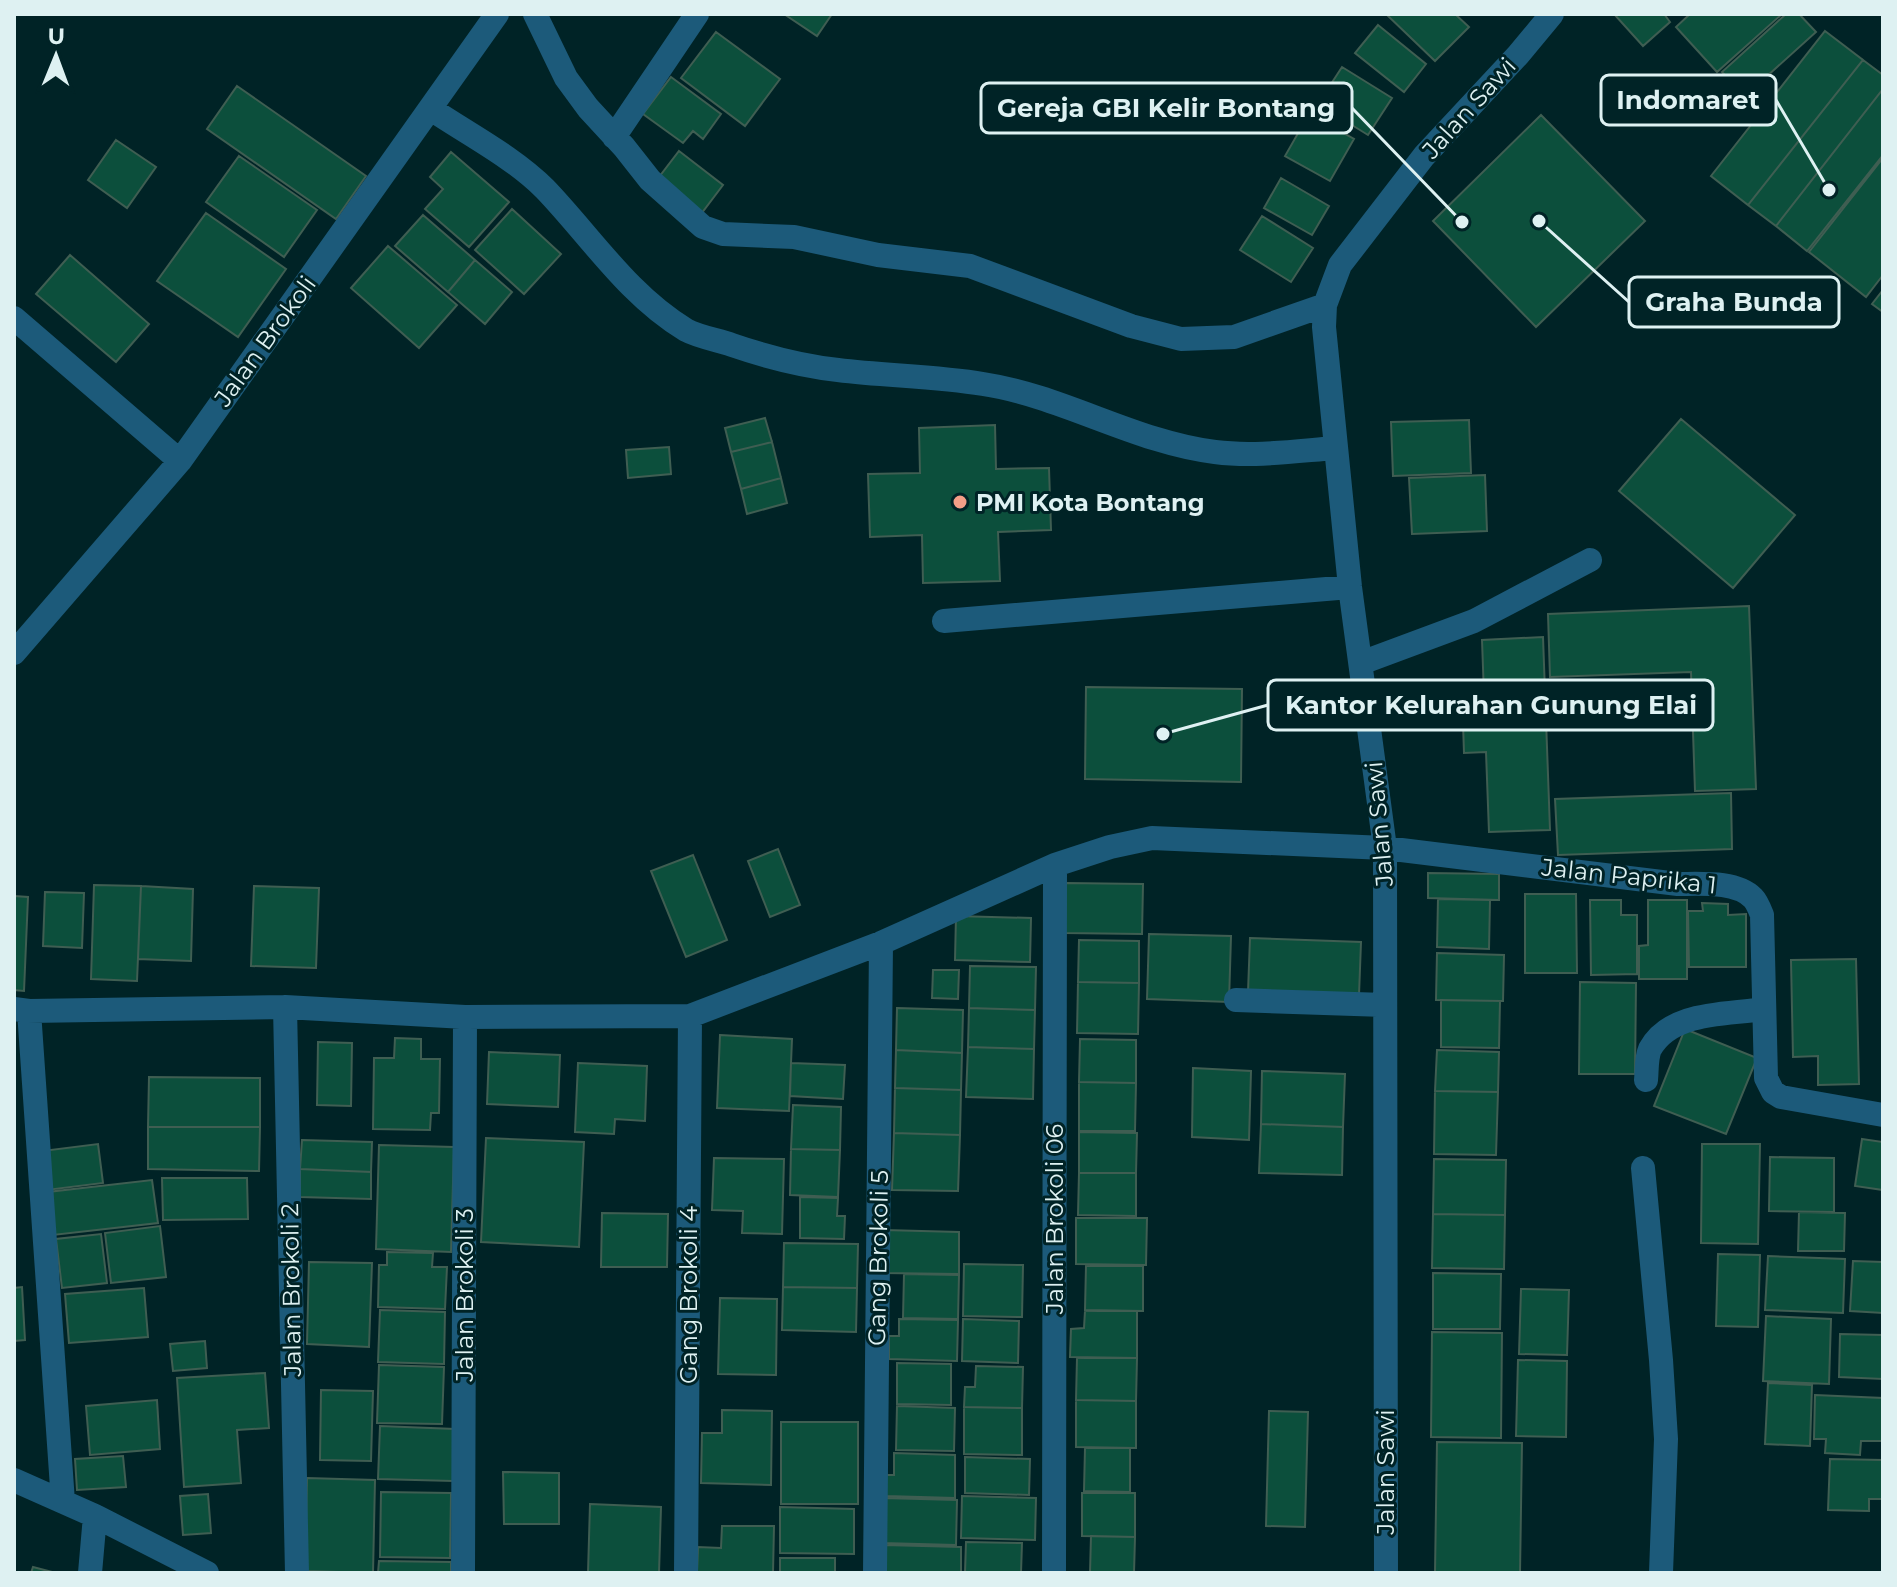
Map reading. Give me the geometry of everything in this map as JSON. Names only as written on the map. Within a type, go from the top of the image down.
[{"type":"street","points":[[535,14],[566,78],[588,108],[650,180],[703,227],[723,234],[794,237],[878,255],[970,266],[1131,326],[1181,339],[1234,337],[1325,316]]},
{"type":"street","points":[[614,137],[697,14]]},
{"type":"street","name":"Jalan Sawi","points":[[1386,1573],[1385,848],[1350,587],[1325,316],[1340,265],[1424,156],[1552,14]]},
{"type":"street","name":"Jalan Brokoli","points":[[14,653],[180,461],[493,20]]},
{"type":"street","points":[[431,109],[525,172],[543,188],[627,283],[687,330],[770,358],[836,370],[984,384],[1026,393],[1065,404],[1139,433],[1214,452],[1256,454],[1336,448]]},
{"type":"street","points":[[14,318],[180,461]]},
{"type":"street","points":[[1361,663],[1474,621],[1590,560]]},
{"type":"street","points":[[944,621],[1350,587]]},
{"type":"street","name":"Jalan Paprika 1","points":[[690,1016],[881,943],[1055,865],[1110,847],[1152,838],[1385,848],[1678,884],[1708,883],[1733,888],[1753,898],[1762,915],[1766,1078],[1773,1092],[1781,1097],[1883,1115]]},
{"type":"street","name":"Jalan Brokoli 06","points":[[1054,1573],[1055,865]]},
{"type":"street","name":"Gang Brokoli 5","points":[[875,1573],[881,943]]},
{"type":"street","points":[[1236,1000],[1385,1005]]},
{"type":"street","points":[[63,1502],[21,1010],[285,1007],[465,1017],[690,1016]]},
{"type":"street","name":"Jalan Brokoli 2","points":[[285,1007],[297,1573]]},
{"type":"street","points":[[1646,1080],[1649,1052],[1659,1037],[1679,1021],[1763,1009]]},
{"type":"street","name":"Gang Brokoli 4","points":[[686,1573],[690,1016]]},
{"type":"street","name":"Jalan Brokoli 3","points":[[463,1573],[465,1017]]},
{"type":"street","points":[[1643,1168],[1666,1439],[1661,1573]]},
{"type":"street","points":[[14,1480],[95,1516],[207,1573]]},
{"type":"street","points":[[90,1573],[95,1516]]},
{"type":"building","points":[[784,14],[832,14],[817,36]]},
{"type":"building","points":[[1386,14],[1455,14],[1469,27],[1435,61]]},
{"type":"building","points":[[1614,14],[1664,14],[1670,22],[1643,46]]},
{"type":"building","points":[[1690,14],[1782,14],[1717,72],[1676,27]]},
{"type":"building","points":[[1786,14],[1799,14],[1816,32],[1745,96],[1722,72]]},
{"type":"building","points":[[1378,25],[1426,64],[1404,92],[1355,53]]},
{"type":"building","points":[[1825,31],[1863,60],[1748,205],[1711,176]]},
{"type":"building","points":[[716,32],[780,79],[745,126],[681,78]]},
{"type":"building","points":[[1863,60],[1883,75],[1883,89],[1776,226],[1748,205]]},
{"type":"building","points":[[1342,67],[1392,98],[1368,135],[1318,104]]},
{"type":"building","points":[[671,77],[721,114],[703,139],[693,131],[683,143],[643,114]]},
{"type":"building","points":[[237,86],[366,176],[336,219],[207,129]]},
{"type":"building","points":[[1883,89],[1883,155],[1807,251],[1776,226]]},
{"type":"building","points":[[1309,114],[1354,139],[1330,181],[1285,156]]},
{"type":"building","points":[[1541,115],[1645,221],[1536,327],[1433,221]]},
{"type":"building","points":[[116,140],[156,167],[127,208],[88,180]]},
{"type":"building","points":[[679,151],[723,185],[701,214],[656,181]]},
{"type":"building","points":[[451,152],[509,202],[469,247],[425,209],[443,189],[430,177]]},
{"type":"building","points":[[239,156],[317,210],[284,257],[206,202]]},
{"type":"building","points":[[1883,158],[1883,275],[1866,297],[1809,252]]},
{"type":"building","points":[[1281,178],[1329,206],[1312,235],[1264,208]]},
{"type":"building","points":[[512,209],[561,254],[524,294],[475,250]]},
{"type":"building","points":[[206,213],[286,269],[238,337],[157,281]]},
{"type":"building","points":[[423,215],[475,260],[448,292],[395,246]]},
{"type":"building","points":[[1262,216],[1313,248],[1291,282],[1240,250]]},
{"type":"building","points":[[388,246],[457,305],[419,348],[351,288]]},
{"type":"building","points":[[70,255],[149,324],[116,362],[36,294]]},
{"type":"building","points":[[475,260],[512,292],[485,324],[448,292]]},
{"type":"building","points":[[1883,290],[1883,312],[1872,304]]},
{"type":"building","points":[[765,418],[772,442],[731,452],[725,428]]},
{"type":"building","points":[[1681,419],[1795,515],[1733,588],[1619,491]]},
{"type":"building","points":[[1469,420],[1471,473],[1393,476],[1391,422]]},
{"type":"building","name":"PMI Kota Bontang","points":[[995,425],[996,469],[1049,468],[1051,530],[998,532],[1000,581],[923,583],[922,535],[870,537],[868,474],[920,473],[919,428]]},
{"type":"building","points":[[772,442],[781,478],[741,489],[731,452]]},
{"type":"building","points":[[669,447],[671,474],[628,478],[626,450]]},
{"type":"building","points":[[1485,475],[1487,531],[1412,534],[1409,478]]},
{"type":"building","points":[[781,478],[787,503],[747,514],[741,489]]},
{"type":"building","points":[[1749,606],[1756,789],[1695,791],[1691,672],[1550,677],[1548,614]]},
{"type":"building","points":[[1543,637],[1550,830],[1489,832],[1486,752],[1464,753],[1463,723],[1485,723],[1482,640]]},
{"type":"building","points":[[1086,687],[1242,689],[1241,782],[1085,779]]},
{"type":"building","points":[[1731,793],[1732,849],[1558,855],[1555,799]]},
{"type":"building","points":[[778,849],[800,905],[770,917],[748,861]]},
{"type":"building","points":[[693,855],[727,940],[686,957],[651,871]]},
{"type":"building","points":[[1428,873],[1499,874],[1499,900],[1428,898]]},
{"type":"building","points":[[1066,883],[1143,884],[1142,934],[1065,933]]},
{"type":"building","points":[[94,885],[141,886],[137,981],[91,979]]},
{"type":"building","points":[[141,886],[193,889],[191,961],[138,959]]},
{"type":"building","points":[[254,886],[319,888],[316,968],[251,966]]},
{"type":"building","points":[[45,892],[84,893],[82,948],[43,946]]},
{"type":"building","points":[[1525,894],[1576,894],[1577,973],[1525,973]]},
{"type":"building","points":[[14,896],[28,897],[24,991],[14,990]]},
{"type":"building","points":[[1438,899],[1490,900],[1489,949],[1437,947]]},
{"type":"building","points":[[1590,900],[1621,900],[1621,915],[1637,915],[1637,974],[1591,975]]},
{"type":"building","points":[[1648,900],[1687,900],[1687,979],[1639,979],[1639,946],[1648,945]]},
{"type":"building","points":[[1702,903],[1728,904],[1728,915],[1746,914],[1746,967],[1689,967],[1688,911],[1703,911]]},
{"type":"building","points":[[956,916],[1031,918],[1030,962],[955,960]]},
{"type":"building","points":[[1149,934],[1231,936],[1229,1002],[1147,999]]},
{"type":"building","points":[[1250,938],[1361,942],[1359,995],[1248,992]]},
{"type":"building","points":[[1079,940],[1139,941],[1139,983],[1078,982]]},
{"type":"building","points":[[1437,953],[1504,955],[1503,1001],[1436,1000]]},
{"type":"building","points":[[1856,959],[1859,1084],[1818,1085],[1818,1056],[1793,1057],[1791,960]]},
{"type":"building","points":[[970,966],[1036,967],[1035,1010],[969,1008]]},
{"type":"building","points":[[933,970],[959,970],[958,999],[932,998]]},
{"type":"building","points":[[1078,982],[1139,983],[1138,1034],[1077,1033]]},
{"type":"building","points":[[1580,982],[1636,983],[1635,1074],[1579,1074]]},
{"type":"building","points":[[1441,1000],[1500,1001],[1499,1048],[1441,1047]]},
{"type":"building","points":[[897,1008],[963,1010],[962,1053],[896,1050]]},
{"type":"building","points":[[969,1008],[1035,1010],[1034,1049],[968,1047]]},
{"type":"building","points":[[1685,1029],[1757,1058],[1726,1134],[1654,1106]]},
{"type":"building","points":[[720,1035],[792,1039],[789,1111],[717,1108]]},
{"type":"building","points":[[395,1038],[421,1039],[421,1059],[440,1059],[439,1113],[431,1113],[430,1130],[373,1129],[374,1058],[394,1058]]},
{"type":"building","points":[[1080,1039],[1136,1040],[1136,1083],[1079,1082]]},
{"type":"building","points":[[318,1042],[352,1043],[351,1106],[317,1105]]},
{"type":"building","points":[[968,1047],[1034,1049],[1033,1099],[966,1097]]},
{"type":"building","points":[[896,1050],[962,1053],[961,1090],[895,1088]]},
{"type":"building","points":[[1437,1050],[1499,1052],[1498,1092],[1435,1091]]},
{"type":"building","points":[[489,1052],[560,1055],[558,1107],[487,1104]]},
{"type":"building","points":[[578,1063],[647,1066],[645,1121],[615,1119],[614,1134],[575,1132]]},
{"type":"building","points":[[791,1063],[845,1065],[843,1099],[790,1096]]},
{"type":"building","points":[[1193,1068],[1251,1071],[1249,1140],[1192,1137]]},
{"type":"building","points":[[1262,1071],[1345,1074],[1343,1127],[1261,1124]]},
{"type":"building","points":[[149,1077],[260,1078],[260,1127],[148,1127]]},
{"type":"building","points":[[1079,1082],[1136,1083],[1135,1131],[1079,1131]]},
{"type":"building","points":[[895,1088],[961,1090],[960,1135],[894,1133]]},
{"type":"building","points":[[1435,1091],[1498,1092],[1496,1155],[1434,1154]]},
{"type":"building","points":[[793,1105],[841,1107],[840,1150],[791,1149]]},
{"type":"building","points":[[1261,1124],[1343,1127],[1342,1175],[1259,1173]]},
{"type":"building","points":[[148,1127],[260,1127],[259,1171],[148,1169]]},
{"type":"building","points":[[1079,1132],[1137,1133],[1136,1173],[1079,1173]]},
{"type":"building","points":[[894,1133],[960,1135],[958,1191],[892,1190]]},
{"type":"building","points":[[486,1138],[584,1142],[579,1247],[481,1242]]},
{"type":"building","points":[[1862,1139],[1883,1142],[1883,1190],[1855,1186]]},
{"type":"building","points":[[302,1140],[372,1142],[371,1172],[300,1169]]},
{"type":"building","points":[[98,1144],[103,1183],[47,1190],[42,1151]]},
{"type":"building","points":[[1702,1144],[1760,1144],[1758,1244],[1701,1243]]},
{"type":"building","points":[[379,1145],[454,1147],[451,1252],[376,1249]]},
{"type":"building","points":[[791,1149],[840,1150],[838,1197],[790,1195]]},
{"type":"building","points":[[1770,1157],[1834,1158],[1834,1212],[1769,1211]]},
{"type":"building","points":[[714,1158],[784,1159],[782,1234],[742,1233],[743,1211],[712,1210]]},
{"type":"building","points":[[1434,1159],[1506,1160],[1505,1215],[1433,1214]]},
{"type":"building","points":[[300,1169],[371,1172],[371,1199],[300,1197]]},
{"type":"building","points":[[1079,1173],[1136,1173],[1136,1216],[1078,1215]]},
{"type":"building","points":[[162,1178],[247,1178],[248,1219],[163,1220]]},
{"type":"building","points":[[152,1180],[158,1223],[53,1235],[48,1192]]},
{"type":"building","points":[[800,1197],[838,1198],[837,1216],[845,1216],[844,1239],[800,1238]]},
{"type":"building","points":[[1799,1212],[1845,1213],[1844,1251],[1798,1251]]},
{"type":"building","points":[[602,1213],[668,1214],[667,1267],[601,1267]]},
{"type":"building","points":[[1433,1214],[1505,1215],[1504,1269],[1432,1268]]},
{"type":"building","points":[[1076,1218],[1147,1218],[1146,1265],[1076,1264]]},
{"type":"building","points":[[160,1226],[166,1277],[111,1283],[105,1233]]},
{"type":"building","points":[[884,1230],[959,1232],[959,1274],[883,1273]]},
{"type":"building","points":[[101,1234],[107,1283],[62,1288],[56,1239]]},
{"type":"building","points":[[784,1243],[858,1244],[857,1288],[783,1287]]},
{"type":"building","points":[[387,1252],[433,1253],[432,1267],[447,1267],[445,1309],[378,1307],[379,1265],[387,1265]]},
{"type":"building","points":[[1718,1254],[1760,1255],[1758,1327],[1716,1326]]},
{"type":"building","points":[[1768,1256],[1845,1259],[1843,1313],[1765,1310]]},
{"type":"building","points":[[1853,1261],[1883,1262],[1883,1313],[1850,1311]]},
{"type":"building","points":[[309,1262],[372,1263],[369,1347],[307,1344]]},
{"type":"building","points":[[964,1264],[1023,1265],[1022,1317],[963,1316]]},
{"type":"building","points":[[1086,1266],[1143,1266],[1143,1311],[1085,1310]]},
{"type":"building","points":[[1433,1273],[1501,1274],[1500,1329],[1433,1329]]},
{"type":"building","points":[[904,1274],[959,1275],[958,1319],[903,1318]]},
{"type":"building","points":[[22,1287],[25,1340],[14,1341],[14,1288]]},
{"type":"building","points":[[783,1287],[857,1288],[856,1332],[782,1330]]},
{"type":"building","points":[[144,1288],[148,1337],[69,1343],[65,1294]]},
{"type":"building","points":[[1521,1289],[1569,1290],[1567,1355],[1519,1354]]},
{"type":"building","points":[[720,1298],[777,1299],[776,1375],[718,1374]]},
{"type":"building","points":[[380,1310],[445,1312],[444,1364],[378,1362]]},
{"type":"building","points":[[1085,1311],[1137,1311],[1137,1358],[1070,1357],[1071,1329],[1084,1328]]},
{"type":"building","points":[[1766,1316],[1831,1319],[1829,1384],[1763,1381]]},
{"type":"building","points":[[899,1319],[958,1320],[957,1361],[889,1359],[889,1336],[899,1336]]},
{"type":"building","points":[[963,1319],[1019,1321],[1018,1363],[962,1361]]},
{"type":"building","points":[[1432,1332],[1502,1333],[1501,1438],[1431,1437]]},
{"type":"building","points":[[1840,1334],[1883,1335],[1883,1379],[1839,1377]]},
{"type":"building","points":[[205,1341],[207,1368],[173,1371],[170,1344]]},
{"type":"building","points":[[1077,1358],[1137,1358],[1136,1401],[1076,1400]]},
{"type":"building","points":[[1518,1360],[1567,1361],[1566,1437],[1516,1436]]},
{"type":"building","points":[[897,1363],[951,1364],[951,1405],[897,1404]]},
{"type":"building","points":[[379,1365],[444,1367],[442,1424],[377,1423]]},
{"type":"building","points":[[976,1366],[1023,1367],[1022,1408],[964,1407],[965,1387],[975,1387]]},
{"type":"building","points":[[265,1373],[269,1428],[237,1430],[241,1483],[184,1487],[177,1378]]},
{"type":"building","points":[[1768,1383],[1812,1385],[1810,1446],[1765,1444]]},
{"type":"building","points":[[321,1390],[373,1391],[371,1461],[320,1460]]},
{"type":"building","points":[[1815,1395],[1883,1398],[1883,1441],[1861,1441],[1860,1455],[1825,1453],[1826,1439],[1814,1439]]},
{"type":"building","points":[[157,1400],[160,1449],[90,1455],[86,1406]]},
{"type":"building","points":[[1076,1400],[1136,1401],[1136,1448],[1076,1447]]},
{"type":"building","points":[[897,1406],[955,1408],[954,1451],[896,1450]]},
{"type":"building","points":[[964,1407],[1022,1408],[1022,1455],[964,1454]]},
{"type":"building","points":[[722,1410],[772,1411],[771,1485],[701,1483],[702,1433],[722,1433]]},
{"type":"building","points":[[1269,1411],[1308,1412],[1305,1527],[1266,1526]]},
{"type":"building","points":[[781,1422],[858,1422],[858,1504],[781,1504]]},
{"type":"building","points":[[380,1426],[455,1429],[453,1481],[378,1479]]},
{"type":"building","points":[[1437,1442],[1522,1443],[1520,1573],[1435,1573]]},
{"type":"building","points":[[1085,1448],[1130,1448],[1130,1492],[1084,1491]]},
{"type":"building","points":[[894,1453],[955,1455],[955,1498],[886,1496],[886,1475],[894,1475]]},
{"type":"building","points":[[123,1456],[126,1487],[77,1490],[75,1459]]},
{"type":"building","points":[[965,1457],[1030,1459],[1029,1495],[965,1493]]},
{"type":"building","points":[[1830,1459],[1883,1460],[1883,1499],[1869,1499],[1869,1511],[1828,1510]]},
{"type":"building","points":[[503,1472],[559,1473],[559,1524],[504,1524]]},
{"type":"building","points":[[307,1478],[375,1480],[373,1573],[305,1571]]},
{"type":"building","points":[[381,1492],[451,1493],[450,1558],[380,1557]]},
{"type":"building","points":[[1082,1493],[1135,1493],[1135,1537],[1082,1536]]},
{"type":"building","points":[[208,1494],[211,1533],[183,1535],[180,1496]]},
{"type":"building","points":[[962,1496],[1036,1498],[1035,1540],[961,1538]]},
{"type":"building","points":[[883,1498],[957,1500],[956,1545],[882,1543]]},
{"type":"building","points":[[590,1504],[661,1507],[659,1573],[588,1573]]},
{"type":"building","points":[[780,1507],[854,1509],[854,1554],[780,1553]]},
{"type":"building","points":[[722,1526],[774,1526],[773,1573],[697,1573],[698,1547],[721,1548]]},
{"type":"building","points":[[1091,1536],[1135,1537],[1134,1573],[1090,1573]]},
{"type":"building","points":[[966,1542],[1022,1543],[1021,1573],[965,1573]]},
{"type":"building","points":[[884,1545],[961,1547],[961,1573],[883,1573]]},
{"type":"building","points":[[780,1558],[835,1558],[835,1573],[780,1573]]},
{"type":"building","points":[[379,1561],[451,1562],[451,1573],[378,1573]]},
{"type":"building","points":[[33,1567],[56,1573],[31,1573]]},
{"type":"place","name":"Indomaret","points":[[1829,190]]},
{"type":"place","name":"Graha Bunda","points":[[1539,221]]},
{"type":"place","name":"Gereja GBI Kelir Bontang","points":[[1462,222]]},
{"type":"place","name":"PMI Kota Bontang","points":[[960,502]]},
{"type":"place","name":"Kantor Kelurahan Gunung Elai","points":[[1163,734]]}]
